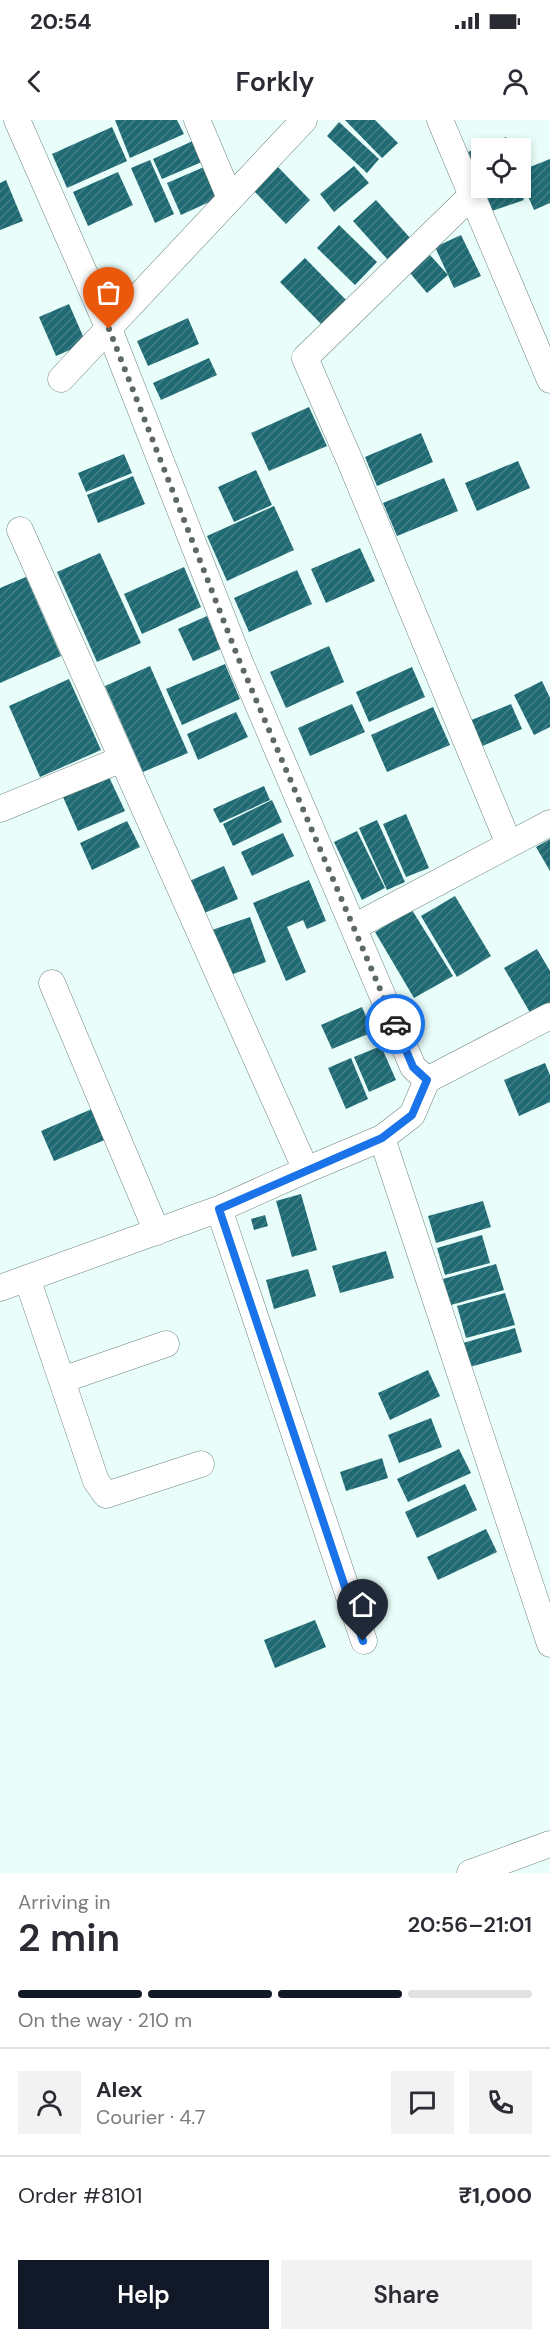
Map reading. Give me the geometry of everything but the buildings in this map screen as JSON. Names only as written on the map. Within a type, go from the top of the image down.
[{"type":"street","points":[[17,120],[109,329],[239,660],[413,1067],[427,1080]]},
{"type":"street","points":[[197,120],[230,198]]},
{"type":"street","points":[[61,379],[304,120]]},
{"type":"street","points":[[440,120],[471,193]]},
{"type":"street","points":[[471,196],[305,358],[509,844]]},
{"type":"street","points":[[473,198],[550,380]]},
{"type":"street","points":[[20,530],[306,1170]]},
{"type":"street","points":[[0,809],[122,759]]},
{"type":"street","points":[[354,927],[550,823]]},
{"type":"street","points":[[52,982],[157,1232]]},
{"type":"street","points":[[0,1288],[219,1209],[382,1138],[412,1115],[427,1080],[550,1016]]},
{"type":"street","points":[[382,1138],[550,1644]]},
{"type":"street","points":[[219,1209],[363,1641]]},
{"type":"street","points":[[27,1278],[96,1481],[106,1495],[201,1464]]},
{"type":"street","points":[[62,1380],[166,1344]]},
{"type":"street","points":[[470,1873],[550,1844]]},
{"type":"way so far","points":[[109,329],[239,660],[395,1024]]},
{"type":"route","points":[[363,1641],[219,1209],[382,1138],[412,1115],[427,1080],[413,1067],[395,1024]]}]
